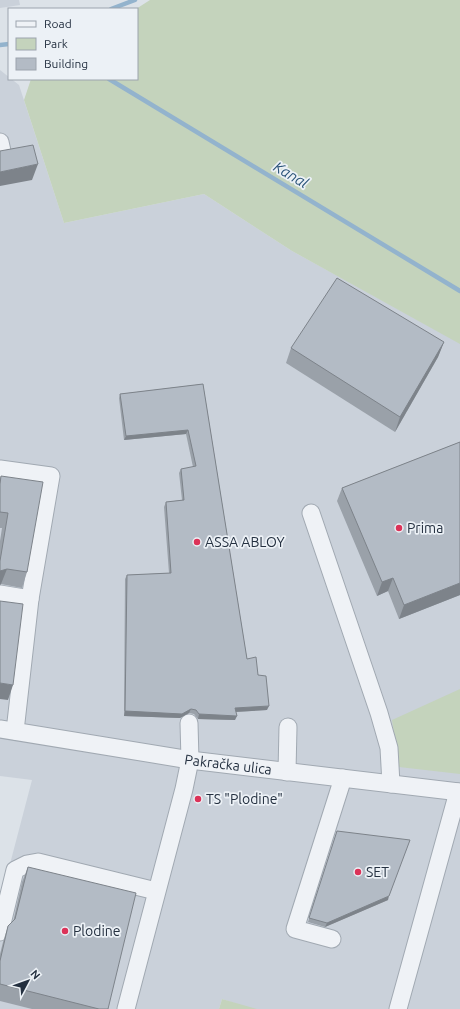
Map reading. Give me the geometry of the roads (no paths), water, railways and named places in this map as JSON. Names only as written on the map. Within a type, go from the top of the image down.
[{"type":"street","points":[[0,142],[2,151],[0,151]]},
{"type":"street","points":[[0,468],[51,476],[8,730]]},
{"type":"street","points":[[312,513],[379,713],[388,748],[391,784]]},
{"type":"street","points":[[0,594],[30,599]]},
{"type":"street","points":[[126,1009],[190,760],[189,723]]},
{"type":"street","points":[[287,772],[288,727]]},
{"type":"street","name":"Pakračka ulica","points":[[8,730],[190,760],[459,792],[398,1009]]},
{"type":"street","points":[[332,939],[295,929],[343,778]]},
{"type":"street","points":[[0,932],[16,870],[27,864],[38,862],[156,891]]},
{"type":"waterway","points":[[114,8],[135,0]]},
{"type":"waterway","name":"Kanal","points":[[0,45],[8,44]]},
{"type":"waterway","name":"Kanal","points":[[111,80],[460,291]]},
{"type":"place","name":"Prima","points":[[399,528]]},
{"type":"place","name":"ASSA ABLOY","points":[[197,542]]},
{"type":"place","name":"TS \"Plodine\"","points":[[198,799]]},
{"type":"place","name":"SET","points":[[358,872]]},
{"type":"place","name":"Plodine","points":[[65,931]]}]
